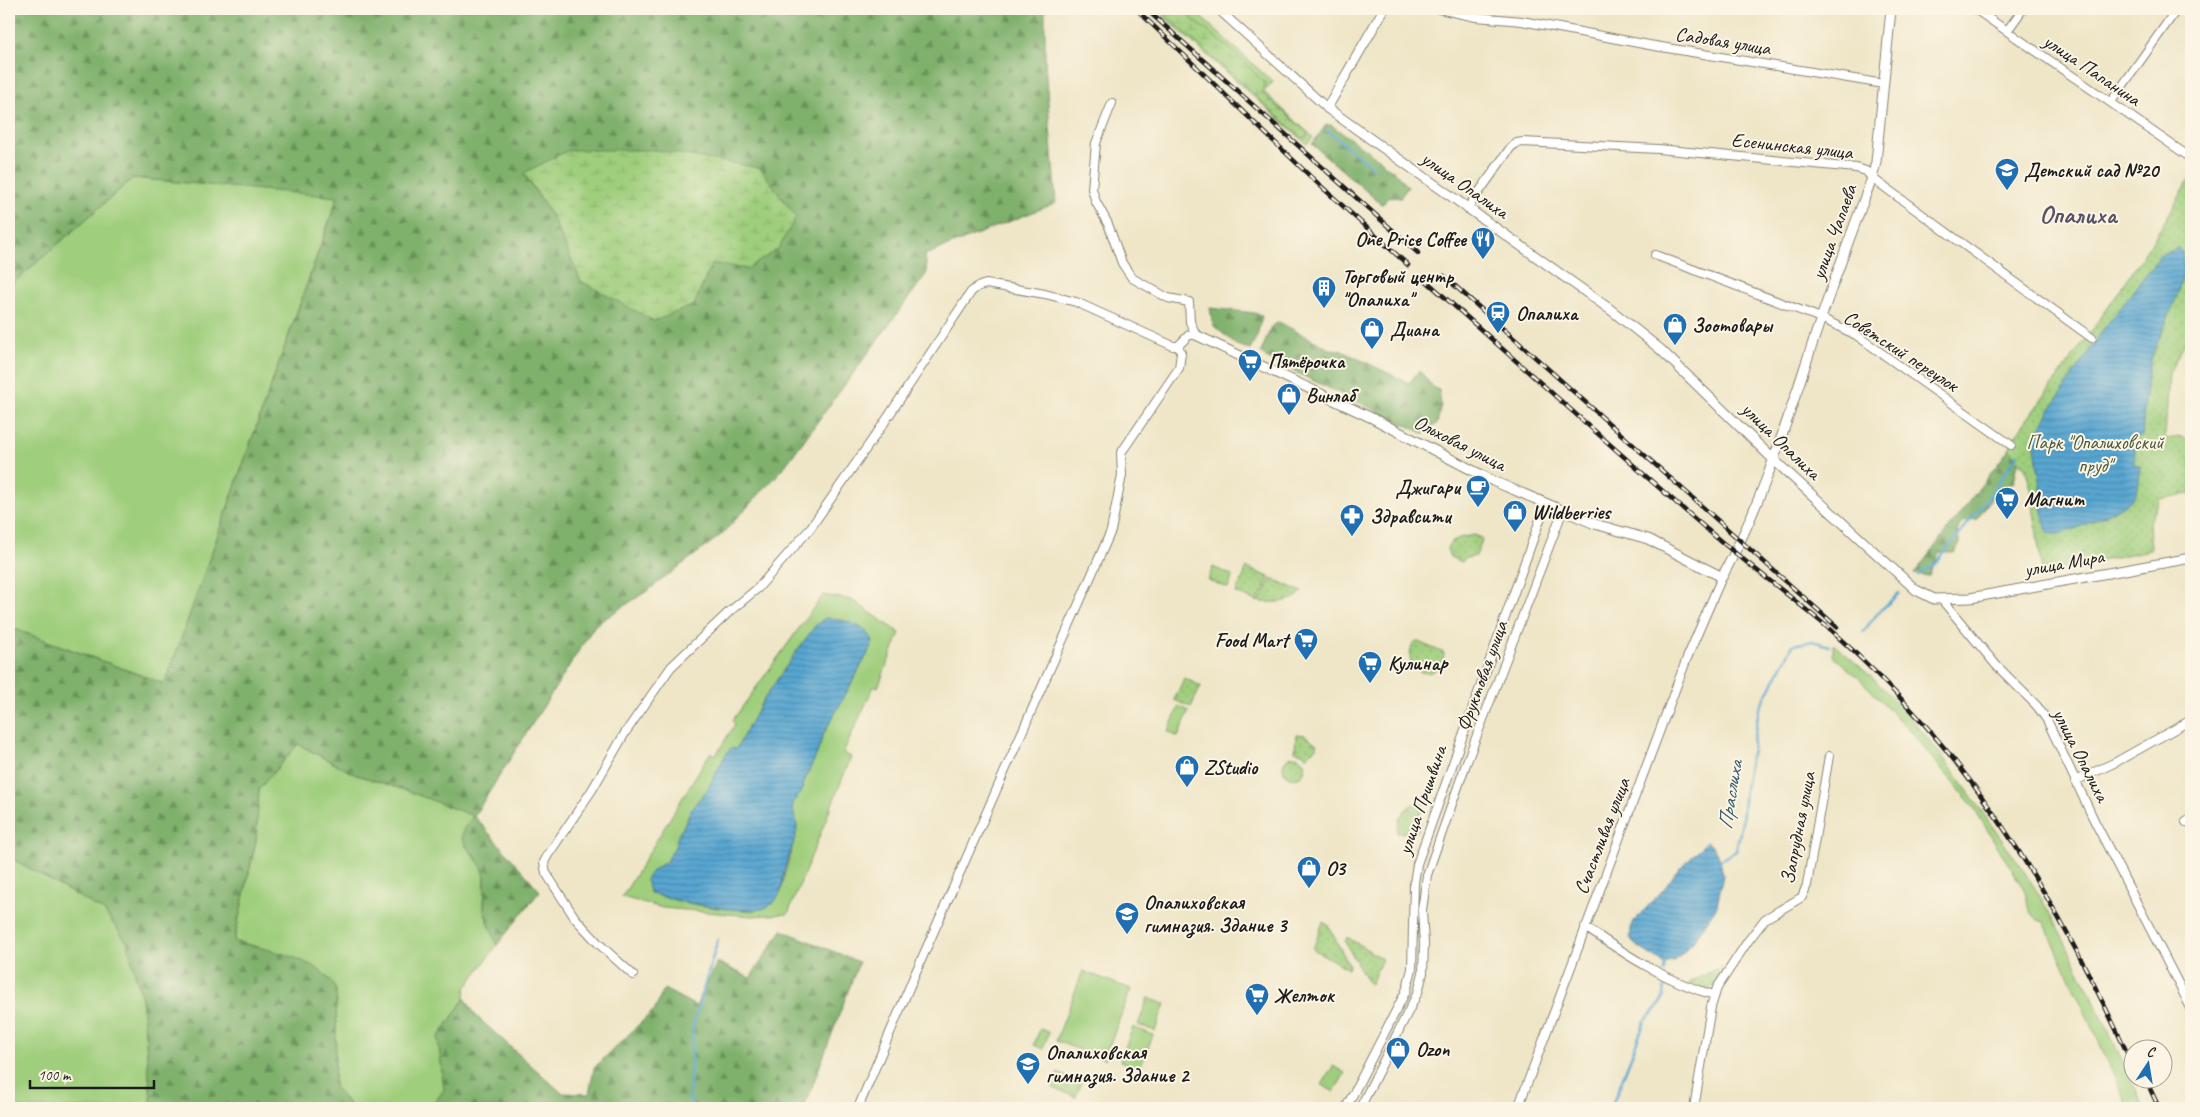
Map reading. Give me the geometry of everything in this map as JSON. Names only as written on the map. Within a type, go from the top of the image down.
[{"type":"street","name":"улица Опалиха","points":[[1218,9],[1327,108],[1604,304],[1660,349],[1774,460],[1916,590],[1924,595],[1942,600],[1996,665],[2037,706],[2047,720],[2075,781],[2189,996],[2191,1008]]},
{"type":"street","points":[[1327,108],[1384,9]]},
{"type":"street","name":"Садовая улица","points":[[1439,9],[1476,17],[1522,21],[1649,45],[1884,84]]},
{"type":"street","name":"улица Чапаева","points":[[1722,577],[1740,541],[1774,460],[1821,318],[1872,178],[1876,162],[1891,9]]},
{"type":"street","name":"улица Папанина","points":[[1975,9],[2191,158]]},
{"type":"street","points":[[2007,31],[2024,9]]},
{"type":"street","points":[[2111,102],[2176,9]]},
{"type":"street","points":[[633,975],[598,943],[575,918],[546,873],[544,862],[592,790],[625,733],[671,667],[729,612],[758,588],[809,530],[884,423],[971,292],[977,287],[986,284],[1045,294],[1076,302],[1166,344],[1178,346],[1191,336],[1188,302],[1168,298],[1132,278],[1122,263],[1108,224],[1096,202],[1092,189],[1096,143],[1112,103]]},
{"type":"street","name":"Есенинская улица","points":[[1468,209],[1511,146],[1524,142],[1658,149],[1856,168],[1866,171],[1872,178],[2092,338]]},
{"type":"street","name":"Советский переулок","points":[[1655,255],[1821,318],[1856,336],[2011,445]]},
{"type":"street","name":"Ольховая улица","points":[[1191,336],[1374,418],[1493,481],[1596,524],[1648,539],[1722,577]]},
{"type":"street","points":[[858,1108],[915,974],[1111,531],[1122,476],[1121,453],[1179,368],[1181,353],[1178,346]]},
{"type":"street","name":"улица Пришвина","points":[[1346,1108],[1406,991],[1412,969],[1414,883],[1417,864],[1546,503]]},
{"type":"street","name":"Фруктовая улица","points":[[1360,1108],[1418,992],[1423,973],[1422,910],[1427,875],[1486,710],[1563,510]]},
{"type":"street","name":"улица Мира","points":[[1942,600],[1970,598],[2191,558]]},
{"type":"street","name":"Счастливая улица","points":[[1518,1108],[1687,658],[1722,577]]},
{"type":"street","points":[[2075,781],[2116,762],[2191,720]]},
{"type":"street","name":"Запрудная улица","points":[[1694,1108],[1714,995],[1748,941],[1765,920],[1802,897],[1807,886],[1829,756]]},
{"type":"street","points":[[1585,927],[1620,950],[1675,981],[1714,995]]},
{"type":"green space","points":[[9,9],[1045,9],[1045,63],[1056,203],[925,255],[927,273],[782,470],[721,535],[647,591],[595,625],[474,816],[540,891],[497,945],[484,911],[485,876],[482,867],[462,838],[463,830],[473,816],[408,791],[354,774],[298,744],[259,789],[256,840],[234,941],[290,956],[318,969],[328,978],[335,988],[336,994],[334,1087],[352,1108],[152,1108],[142,999],[127,942],[104,911],[9,857],[9,627],[165,684],[338,197],[133,178],[9,287]],"holes":[[[569,150],[747,269],[712,263],[694,305],[581,281],[552,216],[524,174]]]},
{"type":"green space","points":[[1155,9],[1192,9],[1273,82],[1264,92],[1313,137],[1307,144]]},
{"type":"green space","points":[[1159,9],[1183,9],[1191,18],[1235,53],[1266,84],[1261,92],[1308,133],[1305,138],[1301,137]]},
{"type":"green space","points":[[1326,125],[1331,125],[1395,172],[1408,187],[1400,198],[1388,197],[1381,204],[1312,144]]},
{"type":"green space","points":[[569,150],[656,150],[760,168],[796,217],[778,249],[747,269],[712,263],[694,305],[654,321],[581,281],[552,216],[524,173]]},
{"type":"green space","name":"Парк \"Опалиховский пруд\"","points":[[2191,176],[2191,331],[2169,373],[2165,439],[2182,437],[2191,440],[2191,493],[2160,499],[2149,524],[2150,550],[2042,572],[2031,489],[2025,467],[2009,449],[2013,439],[2129,277]]},
{"type":"green space","points":[[133,178],[338,196],[165,684],[9,627],[9,287]]},
{"type":"green space","points":[[1210,308],[1255,313],[1262,316],[1257,336],[1250,349],[1236,345],[1213,325]]},
{"type":"green space","points":[[1279,322],[1330,349],[1340,350],[1409,383],[1419,371],[1432,386],[1439,390],[1441,404],[1437,424],[1428,428],[1425,434],[1266,358],[1261,352],[1271,327]]},
{"type":"green space","points":[[2009,449],[2018,462],[2014,482],[1998,489],[1977,519],[1962,522],[1957,531],[1960,544],[1954,553],[1939,552],[1929,576],[1914,574]]},
{"type":"green space","points":[[1474,535],[1482,540],[1476,556],[1466,558],[1462,562],[1450,557],[1447,549],[1451,542]]},
{"type":"green space","points":[[1213,567],[1233,576],[1228,588],[1208,580]]},
{"type":"green space","points":[[1247,568],[1269,577],[1258,602],[1236,593]]},
{"type":"green space","points":[[1271,578],[1302,592],[1288,600],[1260,602]]},
{"type":"green space","points":[[823,595],[852,600],[900,633],[878,687],[874,686],[843,753],[851,757],[788,914],[751,916],[663,908],[622,897],[705,761],[711,752],[716,755],[735,724],[732,721]],"holes":[[[816,625],[865,630],[873,641],[822,737],[801,794],[793,803],[796,830],[781,892],[755,911],[701,906],[649,892],[653,870],[663,864],[670,856],[693,807],[708,789],[731,749],[736,750],[762,702]]]},
{"type":"green space","points":[[1416,641],[1444,653],[1441,663],[1436,669],[1422,672],[1416,669],[1410,654],[1413,643]]},
{"type":"green space","points":[[1833,644],[1876,681],[1914,722],[1967,790],[2024,871],[2072,956],[2122,1061],[2122,1090],[2136,1090],[2144,1108],[2129,1108],[2044,922],[2038,920],[2029,911],[2025,891],[1972,805],[1909,730],[1858,677],[1833,656]]},
{"type":"green space","points":[[1184,678],[1201,686],[1191,707],[1174,700]]},
{"type":"green space","points":[[1179,706],[1189,711],[1178,737],[1168,732]]},
{"type":"green space","points":[[1296,734],[1305,735],[1318,745],[1307,757],[1295,751]]},
{"type":"green space","points":[[298,744],[354,774],[408,791],[474,816],[463,830],[466,846],[482,867],[485,876],[484,911],[497,945],[466,988],[465,998],[438,1038],[445,1090],[430,1108],[352,1108],[334,1088],[336,990],[234,941],[256,840],[259,789]]},
{"type":"green space","points":[[1294,756],[1302,759],[1305,767],[1302,775],[1294,778],[1286,775],[1283,767],[1286,759]]},
{"type":"green space","points":[[1426,797],[1419,817],[1408,807]]},
{"type":"green space","points":[[1407,808],[1421,822],[1417,832],[1397,833],[1399,819]]},
{"type":"green space","points":[[9,857],[104,911],[127,942],[142,999],[152,1108],[9,1108]]},
{"type":"green space","points":[[1323,922],[1328,925],[1349,965],[1348,969],[1313,949]]},
{"type":"green space","points":[[782,930],[859,962],[804,1108],[430,1108],[444,1090],[438,1038],[465,998],[476,1016],[562,1093],[589,1094],[594,1068],[655,1009],[664,989],[696,1006],[717,962],[750,978]]},
{"type":"green space","points":[[1347,937],[1382,959],[1371,984],[1367,981],[1345,942]]},
{"type":"green space","points":[[1722,966],[1724,968],[1714,986],[1705,990],[1688,983]]},
{"type":"green space","points":[[1083,971],[1131,989],[1104,1059],[1056,1041]]},
{"type":"green space","points":[[1148,998],[1165,1004],[1155,1031],[1138,1025]]},
{"type":"green space","points":[[1133,1027],[1153,1035],[1140,1068],[1120,1061]]},
{"type":"green space","points":[[1040,1029],[1049,1032],[1043,1049],[1034,1045]]},
{"type":"green space","points":[[1333,1066],[1345,1073],[1334,1092],[1322,1085]]},
{"type":"green space","points":[[1058,1073],[1081,1082],[1076,1097],[1053,1088]]},
{"type":"water","points":[[2177,248],[2182,252],[2181,282],[2152,358],[2148,372],[2142,437],[2136,437],[2134,465],[2140,466],[2137,493],[2122,506],[2086,524],[2058,534],[2051,534],[2047,532],[2041,507],[2041,486],[2035,447],[2036,436],[2047,415],[2102,331],[2160,256]]},
{"type":"water","points":[[825,618],[853,624],[865,630],[873,641],[822,737],[801,794],[794,802],[793,810],[797,828],[778,898],[769,906],[746,910],[691,903],[649,892],[646,879],[653,870],[666,862],[675,847],[678,835],[691,809],[707,790],[726,754],[731,748],[736,749],[762,702],[798,649],[816,625]]},
{"type":"water","points":[[1706,842],[1712,846],[1720,859],[1723,875],[1717,906],[1693,942],[1679,957],[1673,961],[1663,963],[1634,944],[1630,937],[1631,928],[1634,921],[1664,889],[1676,872]]},
{"type":"waterway","points":[[1327,130],[1373,168]]},
{"type":"waterway","name":"Праслиха","points":[[1918,575],[1933,566],[1986,501],[2018,454]]},
{"type":"waterway","name":"Праслиха","points":[[1863,632],[1877,614],[1899,593]]},
{"type":"waterway","name":"Праслиха","points":[[1719,861],[1736,851],[1759,709],[1793,645],[1813,641],[1829,646]]},
{"type":"waterway","points":[[693,1108],[689,1098],[693,1026],[718,939]]},
{"type":"waterway","name":"Праслиха","points":[[1664,972],[1665,960]]},
{"type":"waterway","name":"Праслиха","points":[[1611,1108],[1645,1021],[1664,997],[1665,978]]},
{"type":"railway","points":[[1136,9],[1312,178],[1408,265]]},
{"type":"railway","points":[[1146,9],[1418,253]]},
{"type":"railway","points":[[1444,276],[1837,627]]},
{"type":"railway","points":[[1423,278],[1717,538],[1826,626],[1865,662],[1925,725],[1957,764],[2015,845],[2065,929],[2122,1043]]},
{"type":"railway","points":[[2151,1090],[2159,1108]]},
{"type":"place","name":"Детский сад №20","points":[[2007,191]]},
{"type":"place","name":"One Price Coffee","points":[[1483,260]]},
{"type":"place","name":"Торговый центр \"Опалиха\"","points":[[1324,309]]},
{"type":"place","name":"Опалиха","points":[[1498,334]]},
{"type":"place","name":"Зоотовары","points":[[1675,346]]},
{"type":"place","name":"Диана","points":[[1372,350]]},
{"type":"place","name":"Пятёрочка","points":[[1250,382]]},
{"type":"place","name":"Винлаб","points":[[1289,416]]},
{"type":"place","name":"Джигари","points":[[1478,508]]},
{"type":"place","name":"Магнит","points":[[2007,520]]},
{"type":"place","name":"Wildberries","points":[[1515,533]]},
{"type":"place","name":"Здравсити","points":[[1352,537]]},
{"type":"place","name":"Food Mart","points":[[1306,661]]},
{"type":"place","name":"Кулинар","points":[[1370,684]]},
{"type":"place","name":"ZStudio","points":[[1187,788]]},
{"type":"place","name":"О3","points":[[1309,889]]},
{"type":"place","name":"Опалиховская гимназия. Здание 3","points":[[1127,935]]},
{"type":"place","name":"Желток","points":[[1257,1016]]},
{"type":"place","name":"Ozon","points":[[1398,1070]]},
{"type":"place","name":"Опалиховская гимназия. Здание 2","points":[[1028,1085]]},
{"type":"district","name":"Опалиха","points":[[2078,215]]}]
